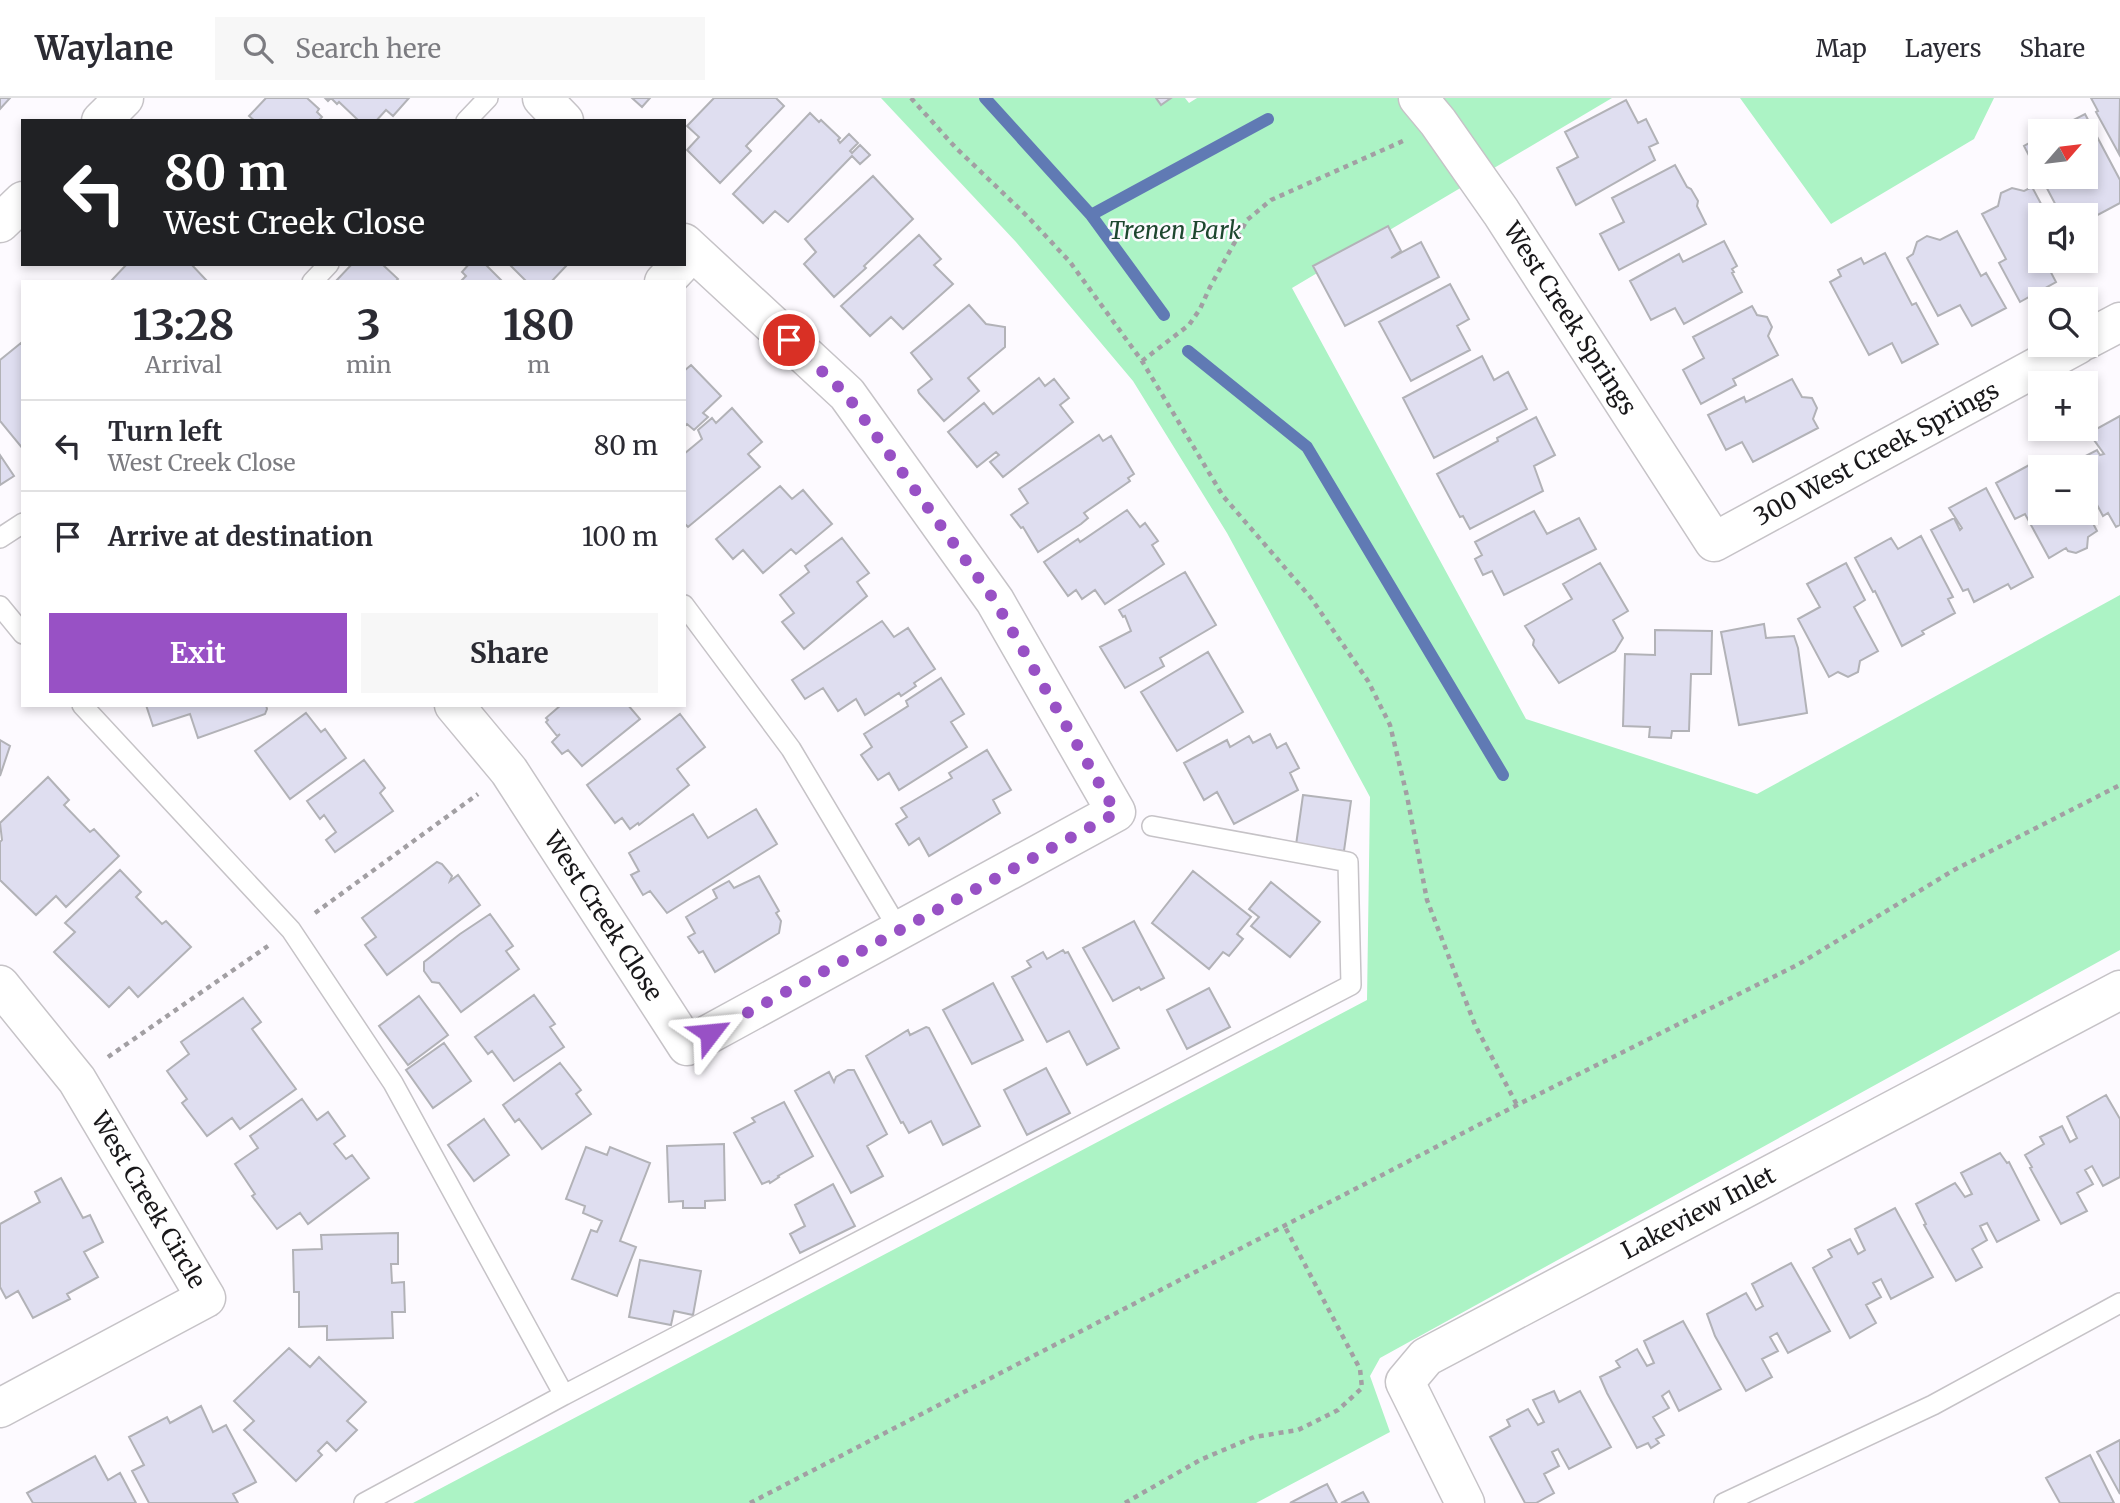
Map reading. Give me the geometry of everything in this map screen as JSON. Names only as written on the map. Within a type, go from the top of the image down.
[{"type":"street","points":[[104,119],[124,98]]},
{"type":"street","points":[[542,98],[562,119]]},
{"type":"street","name":"West Creek Springs","points":[[1418,98],[1501,212],[1714,542]]},
{"type":"street","points":[[0,223],[21,203]]},
{"type":"street","name":"West Creek Close","points":[[456,707],[509,771],[687,1046],[1116,813],[995,601],[846,394],[686,256]]},
{"type":"street","name":"West Creek Close","points":[[666,280],[676,266]]},
{"type":"street","points":[[2098,334],[2120,322]]},
{"type":"street","name":"300 West Creek Springs","points":[[1714,542],[2055,357]]},
{"type":"street","name":"West Creek Circle","points":[[0,985],[77,1080],[206,1298],[0,1408]]},
{"type":"street","name":"Lakeview Inlet","points":[[1465,1503],[1405,1382],[1426,1357],[2120,990]]},
{"type":"lane","points":[[468,119],[488,98]]},
{"type":"lane","points":[[314,280],[327,266]]},
{"type":"lane","points":[[0,538],[21,524]]},
{"type":"lane","points":[[0,606],[21,632]]},
{"type":"lane","points":[[686,608],[791,749],[899,930]]},
{"type":"lane","points":[[84,707],[291,930],[393,1083],[564,1395]]},
{"type":"lane","points":[[364,1503],[564,1395],[1351,985],[1348,862],[1152,826]]},
{"type":"lane","points":[[1724,1503],[1933,1405],[2120,1303]]},
{"type":"path","points":[[911,98],[1070,262],[1142,361],[1223,496],[1311,598],[1368,681],[1390,725],[1408,796],[1427,900],[1475,1025],[1517,1105]]},
{"type":"path","points":[[1142,361],[1189,325],[1247,220],[1271,200],[1412,137]]},
{"type":"path","points":[[107,1058],[291,930],[509,771]]},
{"type":"path","points":[[750,1503],[1517,1105],[1799,964],[1954,870],[2120,785]]},
{"type":"path","points":[[1125,1503],[1210,1455],[1254,1437],[1298,1430],[1338,1410],[1362,1388],[1360,1369],[1284,1225]]},
{"type":"green space","name":"Trenen Park","points":[[881,98],[1185,98],[1189,103],[1197,98],[1612,98],[1292,288],[1526,719],[1757,794],[2120,595],[2120,950],[1380,1358],[1370,1376],[1390,1432],[1256,1503],[413,1503],[1367,1000],[1370,797],[1227,533],[1133,381],[1016,242]]},
{"type":"green space","points":[[1740,98],[1994,98],[1974,139],[1831,224]]},
{"type":"building","points":[[0,98],[10,98],[0,109]]},
{"type":"building","points":[[266,98],[307,98],[319,109],[317,112],[322,117],[253,119],[249,116]]},
{"type":"building","points":[[331,98],[409,98],[393,116],[386,110],[378,119],[357,119],[339,102],[337,104]]},
{"type":"building","points":[[632,98],[650,98],[642,107]]},
{"type":"building","points":[[714,98],[776,98],[784,106],[746,146],[751,151],[720,183],[687,150],[699,137],[687,126]]},
{"type":"building","points":[[1156,98],[1171,98],[1161,105]]},
{"type":"building","points":[[2091,98],[2120,98],[2119,154],[2096,112],[2098,111]]},
{"type":"building","points":[[1626,100],[1638,123],[1646,119],[1658,143],[1649,147],[1655,160],[1576,205],[1557,168],[1578,157],[1565,132]]},
{"type":"building","points":[[810,113],[840,138],[840,143],[849,134],[858,143],[850,151],[852,153],[860,145],[870,155],[860,164],[852,156],[788,222],[775,211],[763,223],[733,194]]},
{"type":"building","points":[[2085,114],[2088,119],[2075,119]]},
{"type":"building","points":[[2098,139],[2120,180],[2120,203],[2098,215],[2098,203],[2055,203],[2047,189],[2098,189]]},
{"type":"building","points":[[1675,165],[1698,201],[1697,206],[1706,224],[1619,270],[1600,234],[1624,222],[1612,198]]},
{"type":"building","points":[[873,176],[913,219],[834,297],[804,264],[816,252],[805,239]]},
{"type":"building","points":[[2012,188],[2024,191],[2033,189],[2041,203],[2028,203],[2028,273],[2051,273],[2056,282],[2047,287],[2028,287],[2028,298],[2020,302],[1999,263],[2006,259],[1982,214],[1998,206],[2001,193]]},
{"type":"building","points":[[1388,226],[1401,251],[1391,258],[1421,242],[1439,277],[1345,326],[1313,266]]},
{"type":"building","points":[[1957,231],[1981,276],[1986,273],[2006,308],[1972,326],[1960,305],[1938,316],[1907,258],[1913,254],[1917,242],[1927,236],[1940,240]]},
{"type":"building","points":[[919,235],[941,259],[934,265],[953,284],[903,329],[891,317],[870,336],[841,306]]},
{"type":"building","points":[[1724,241],[1737,266],[1732,269],[1732,273],[1742,292],[1684,324],[1675,308],[1651,320],[1630,281],[1679,254],[1683,262]]},
{"type":"building","points":[[1885,253],[1912,305],[1916,303],[1938,344],[1902,363],[1892,343],[1869,355],[1830,282],[1841,276],[1838,270],[1861,258],[1864,264]]},
{"type":"building","points":[[125,266],[193,266],[206,280],[112,280]]},
{"type":"building","points":[[350,266],[384,266],[398,279],[397,280],[337,280]]},
{"type":"building","points":[[467,266],[487,266],[501,280],[462,280],[466,276],[462,272]]},
{"type":"building","points":[[511,266],[566,266],[553,280],[525,280]]},
{"type":"building","points":[[1450,284],[1469,319],[1457,326],[1470,350],[1411,381],[1379,322]]},
{"type":"building","points":[[969,305],[986,324],[1005,327],[1005,347],[968,378],[979,391],[944,421],[919,393],[918,390],[932,379],[911,353]]},
{"type":"building","points":[[1752,306],[1757,315],[1767,317],[1772,327],[1768,336],[1778,355],[1733,379],[1736,385],[1701,404],[1683,370],[1704,358],[1693,337]]},
{"type":"building","points":[[21,343],[21,447],[0,421],[0,360]]},
{"type":"building","points":[[1482,356],[1494,380],[1508,372],[1527,409],[1434,458],[1403,398]]},
{"type":"building","points":[[691,365],[721,396],[703,413],[708,417],[694,430],[686,425],[686,369]]},
{"type":"building","points":[[1039,378],[1045,386],[1054,379],[1069,398],[1060,405],[1073,422],[1003,477],[990,462],[999,455],[996,452],[977,467],[948,432],[984,403],[993,414]]},
{"type":"building","points":[[1792,379],[1802,397],[1812,398],[1817,408],[1813,419],[1818,428],[1753,462],[1742,442],[1726,450],[1708,415],[1744,397],[1746,402]]},
{"type":"building","points":[[732,408],[762,442],[748,454],[760,467],[688,527],[686,452],[702,439],[698,430],[712,418],[716,423]]},
{"type":"building","points":[[2120,416],[2120,525],[2116,527],[2108,513],[2103,516],[2098,507],[2098,455],[2087,455],[2097,450],[2100,455],[2104,454],[2095,441],[2098,441],[2098,428]]},
{"type":"building","points":[[1536,417],[1555,455],[1534,466],[1543,491],[1470,529],[1463,516],[1460,517],[1437,474]]},
{"type":"building","points":[[1099,435],[1103,441],[1111,436],[1134,474],[1128,478],[1130,481],[1084,513],[1088,518],[1081,524],[1038,552],[1023,527],[1021,528],[1011,515],[1028,503],[1019,489]]},
{"type":"building","points":[[0,455],[14,476],[0,485]]},
{"type":"building","points":[[2028,466],[2028,520],[2025,514],[2015,519],[1996,483]]},
{"type":"building","points":[[780,486],[792,499],[803,490],[832,524],[796,554],[791,549],[763,573],[743,550],[733,559],[716,539]]},
{"type":"building","points":[[1986,488],[2033,577],[2011,589],[2008,584],[1974,602],[1968,589],[1963,591],[1931,530],[1954,518],[1960,530],[1962,528],[1949,508]]},
{"type":"building","points":[[1127,510],[1140,527],[1145,523],[1158,541],[1152,545],[1164,564],[1105,604],[1095,590],[1082,599],[1076,590],[1068,596],[1044,562],[1078,539],[1080,542]]},
{"type":"building","points":[[1534,511],[1547,534],[1579,518],[1596,549],[1504,595],[1492,571],[1483,575],[1475,559],[1482,555],[1475,542]]},
{"type":"building","points":[[2031,525],[2094,525],[2097,531],[2088,537],[2087,548],[2076,553],[2066,548],[2049,558]]},
{"type":"building","points":[[1921,536],[1953,597],[1948,599],[1955,613],[1922,631],[1924,634],[1902,646],[1855,558],[1891,538],[1898,549]]},
{"type":"building","points":[[842,538],[869,573],[857,582],[867,596],[804,649],[782,622],[794,613],[780,595],[809,572],[805,566]]},
{"type":"building","points":[[1600,563],[1628,611],[1613,620],[1623,638],[1615,651],[1559,683],[1533,645],[1534,640],[1525,626],[1572,599],[1563,584]]},
{"type":"building","points":[[1846,563],[1865,600],[1854,607],[1878,651],[1860,661],[1858,672],[1848,677],[1838,672],[1829,677],[1798,619],[1820,607],[1807,584]]},
{"type":"building","points":[[1185,572],[1216,625],[1160,658],[1164,666],[1125,688],[1100,647],[1131,631],[1125,616],[1123,617],[1119,610]]},
{"type":"building","points":[[882,621],[894,637],[908,628],[935,669],[901,696],[899,693],[865,715],[856,699],[838,711],[823,688],[805,699],[792,680]]},
{"type":"building","points":[[1764,624],[1766,638],[1794,636],[1807,713],[1739,725],[1721,632]]},
{"type":"building","points":[[1655,630],[1712,631],[1711,674],[1691,674],[1689,731],[1672,731],[1671,738],[1649,737],[1650,727],[1623,726],[1625,654],[1655,655]]},
{"type":"building","points":[[1208,652],[1243,712],[1177,751],[1141,692]]},
{"type":"building","points":[[941,678],[964,714],[951,722],[967,747],[899,790],[889,773],[878,780],[861,755],[872,747],[864,734],[908,706],[906,701]]},
{"type":"building","points":[[147,707],[267,709],[265,714],[198,738],[190,714],[153,726]]},
{"type":"building","points":[[559,707],[630,707],[640,719],[582,766],[568,750],[562,754],[552,742],[560,734],[557,736],[546,718]]},
{"type":"building","points":[[306,713],[321,732],[325,729],[346,758],[290,799],[255,751]]},
{"type":"building","points":[[680,714],[705,747],[677,769],[689,785],[639,825],[638,823],[630,829],[622,818],[615,823],[587,785]]},
{"type":"building","points":[[1270,734],[1277,748],[1286,743],[1299,768],[1290,773],[1298,790],[1234,824],[1217,792],[1204,800],[1184,763],[1227,740],[1230,747],[1249,736],[1253,743]]},
{"type":"building","points":[[0,740],[10,746],[0,776]]},
{"type":"building","points":[[987,750],[1011,790],[993,800],[1000,813],[929,856],[919,838],[909,845],[896,824],[907,817],[901,808],[952,778],[949,773]]},
{"type":"building","points":[[364,760],[385,788],[380,793],[393,811],[335,852],[326,840],[336,832],[324,815],[320,819],[307,801]]},
{"type":"building","points":[[48,777],[69,800],[64,805],[90,832],[94,829],[119,856],[66,907],[56,896],[36,915],[0,880],[0,823]]},
{"type":"building","points":[[1303,795],[1351,801],[1344,851],[1296,845]]},
{"type":"building","points":[[756,809],[777,844],[667,913],[650,891],[643,895],[631,875],[639,871],[629,853],[693,814],[708,838]]},
{"type":"building","points":[[437,862],[452,876],[450,881],[458,875],[480,905],[387,975],[365,945],[376,937],[362,918]]},
{"type":"building","points":[[120,870],[141,892],[136,897],[162,924],[166,921],[191,947],[138,997],[129,987],[109,1007],[54,952],[75,932],[65,923]]},
{"type":"building","points":[[1193,871],[1251,917],[1237,934],[1243,939],[1229,956],[1223,952],[1209,969],[1152,923]]},
{"type":"building","points":[[759,876],[779,911],[776,913],[781,921],[779,933],[715,972],[703,951],[699,953],[688,937],[695,933],[686,917],[717,898],[713,890],[729,881],[734,888]]},
{"type":"building","points":[[1271,882],[1320,922],[1290,957],[1251,926],[1259,917],[1249,909]]},
{"type":"building","points":[[490,914],[513,946],[506,951],[519,969],[461,1012],[439,983],[432,982],[424,971],[424,962]]},
{"type":"building","points":[[1134,921],[1164,978],[1113,1001],[1083,948]]},
{"type":"building","points":[[1063,950],[1068,952],[1119,1048],[1087,1065],[1069,1031],[1047,1042],[1012,977],[1031,967],[1027,961],[1043,952],[1047,959]]},
{"type":"building","points":[[993,983],[1023,1040],[972,1064],[943,1010]]},
{"type":"building","points":[[1209,988],[1230,1027],[1187,1049],[1167,1010]]},
{"type":"building","points":[[534,995],[555,1024],[550,1027],[564,1047],[514,1081],[492,1051],[488,1054],[475,1037]]},
{"type":"building","points":[[419,996],[448,1035],[408,1065],[379,1026]]},
{"type":"building","points":[[243,998],[261,1022],[252,1029],[296,1089],[240,1129],[232,1118],[207,1136],[182,1103],[187,1099],[167,1071],[189,1054],[181,1042]]},
{"type":"building","points":[[929,1028],[980,1126],[943,1145],[931,1121],[909,1133],[903,1122],[901,1123],[866,1056],[908,1030],[910,1035]]},
{"type":"building","points":[[444,1043],[471,1081],[433,1108],[406,1070]]},
{"type":"building","points":[[560,1063],[581,1090],[576,1094],[591,1114],[542,1149],[519,1119],[515,1122],[503,1105]]},
{"type":"building","points":[[1046,1068],[1070,1113],[1027,1135],[1004,1090]]},
{"type":"building","points":[[848,1070],[854,1070],[887,1134],[867,1146],[883,1176],[851,1193],[795,1091],[829,1072],[834,1082],[836,1077]]},
{"type":"building","points":[[2106,1095],[2120,1119],[2120,1177],[2103,1186],[2092,1166],[2085,1170],[2093,1184],[2077,1193],[2087,1211],[2061,1224],[2025,1155],[2044,1144],[2040,1137],[2062,1126],[2070,1142],[2077,1138],[2067,1117]]},
{"type":"building","points":[[302,1099],[317,1120],[328,1112],[345,1136],[334,1144],[346,1159],[352,1155],[369,1178],[308,1224],[300,1213],[277,1229],[252,1196],[255,1194],[235,1164],[258,1148],[250,1136]]},
{"type":"building","points":[[784,1102],[813,1156],[770,1183],[769,1181],[762,1184],[734,1133],[755,1122],[752,1118]]},
{"type":"building","points":[[484,1119],[509,1155],[474,1181],[448,1145]]},
{"type":"building","points":[[724,1144],[725,1200],[705,1201],[705,1208],[683,1208],[683,1201],[669,1202],[667,1146]]},
{"type":"building","points":[[586,1147],[607,1155],[610,1147],[650,1163],[620,1241],[636,1247],[617,1296],[572,1279],[591,1230],[597,1232],[602,1221],[583,1213],[585,1206],[566,1199]]},
{"type":"building","points":[[2000,1153],[2007,1163],[2009,1162],[2039,1220],[1997,1242],[1987,1223],[1980,1226],[1987,1240],[1972,1249],[1982,1267],[1956,1281],[1924,1225],[1926,1224],[1916,1204],[1955,1183],[1965,1197],[1972,1194],[1961,1173]]},
{"type":"building","points":[[61,1178],[83,1218],[90,1215],[103,1242],[84,1252],[98,1277],[67,1294],[70,1299],[33,1318],[18,1291],[6,1298],[0,1287],[0,1224],[40,1202],[35,1192]]},
{"type":"building","points":[[833,1184],[855,1226],[800,1253],[790,1234],[805,1226],[795,1205]]},
{"type":"building","points":[[1895,1208],[1933,1277],[1891,1299],[1881,1279],[1873,1283],[1881,1297],[1866,1305],[1876,1323],[1850,1338],[1813,1268],[1832,1257],[1828,1250],[1850,1239],[1858,1254],[1865,1250],[1855,1229]]},
{"type":"building","points":[[398,1233],[398,1264],[391,1264],[392,1283],[404,1282],[405,1312],[392,1312],[393,1338],[327,1340],[327,1326],[299,1327],[299,1292],[294,1292],[293,1250],[322,1249],[321,1235]]},
{"type":"building","points":[[640,1260],[701,1271],[693,1315],[674,1311],[671,1325],[629,1317]]},
{"type":"building","points":[[1791,1263],[1830,1331],[1788,1353],[1777,1333],[1770,1337],[1778,1351],[1762,1359],[1772,1377],[1746,1391],[1715,1336],[1707,1314],[1746,1293],[1756,1310],[1763,1306],[1752,1284]]},
{"type":"building","points":[[1683,1321],[1721,1389],[1679,1411],[1669,1391],[1662,1396],[1669,1408],[1653,1417],[1664,1435],[1656,1439],[1659,1443],[1651,1448],[1648,1443],[1637,1448],[1600,1377],[1620,1367],[1616,1361],[1637,1349],[1647,1366],[1654,1363],[1644,1341]]},
{"type":"building","points":[[289,1348],[310,1367],[319,1357],[366,1402],[347,1421],[357,1430],[336,1451],[327,1442],[318,1451],[322,1455],[296,1481],[244,1430],[254,1421],[234,1401]]},
{"type":"building","points":[[1554,1391],[1559,1402],[1580,1391],[1611,1447],[1569,1469],[1558,1449],[1552,1452],[1559,1466],[1544,1474],[1554,1493],[1536,1503],[1525,1503],[1490,1437],[1510,1426],[1507,1420],[1528,1409],[1538,1425],[1544,1422],[1533,1400]]},
{"type":"building","points":[[201,1406],[213,1432],[226,1425],[256,1482],[233,1494],[238,1503],[149,1503],[132,1471],[144,1465],[129,1437],[167,1417],[170,1423]]},
{"type":"building","points":[[2120,1440],[2120,1494],[2097,1452]]},
{"type":"building","points":[[2090,1455],[2114,1503],[2060,1503],[2046,1478]]},
{"type":"building","points":[[95,1456],[108,1480],[120,1473],[136,1503],[33,1503],[27,1493]]},
{"type":"building","points":[[1327,1484],[1337,1503],[1290,1503],[1319,1488]]},
{"type":"building","points":[[1363,1492],[1369,1503],[1341,1503]]},
{"type":"waterway","points":[[985,98],[1091,215],[1164,315]]},
{"type":"waterway","points":[[1091,215],[1268,119]]},
{"type":"waterway","points":[[1188,351],[1307,447],[1503,775]]},
{"type":"route","points":[[710,1033],[1116,813],[995,601],[846,394],[789,340]]}]
